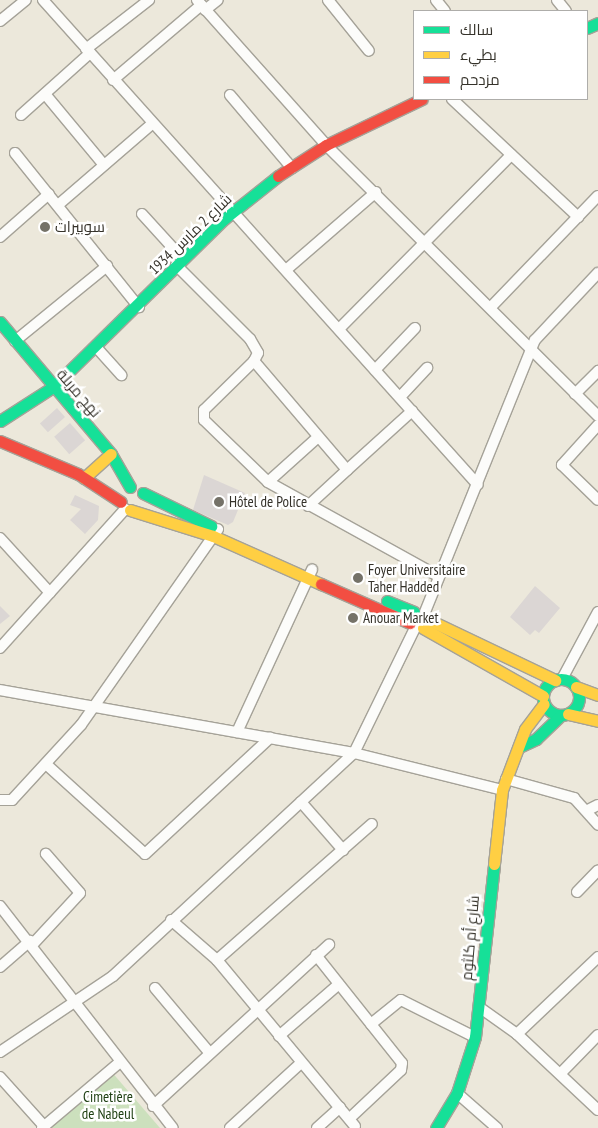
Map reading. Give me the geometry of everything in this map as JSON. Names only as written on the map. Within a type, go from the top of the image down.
[{"type":"main road","name":"شارع 2 مارس 1934","points":[[0,421],[53,387],[140,306],[180,262],[230,213],[326,145],[420,100]]},
{"type":"main road","name":"نهج مربلة","points":[[0,322],[110,454],[130,487]]},
{"type":"main road","points":[[0,441],[84,478],[125,507],[216,532]]},
{"type":"main road","points":[[84,478],[110,454]]},
{"type":"main road","points":[[125,507],[121,494],[130,487],[216,532],[419,621],[598,696]]},
{"type":"main road","points":[[125,507],[142,506],[143,493]]},
{"type":"main road","points":[[419,621],[564,714],[598,722]]},
{"type":"main road","name":"شارع أم كلثوم","points":[[436,1128],[457,1093],[475,1037],[491,856],[502,790],[525,729],[559,679]]},
{"type":"main road","points":[[519,747],[536,739],[577,705],[576,687]]},
{"type":"street","points":[[0,21],[26,0]]},
{"type":"street","points":[[43,0],[230,213],[286,270],[478,485]]},
{"type":"street","points":[[21,115],[88,51],[149,0]]},
{"type":"street","points":[[113,80],[201,5],[218,0]]},
{"type":"street","points":[[328,0],[369,51]]},
{"type":"street","points":[[436,0],[444,10]]},
{"type":"street","points":[[557,0],[565,10]]},
{"type":"street","points":[[201,5],[326,145],[376,192],[598,416]]},
{"type":"street","points":[[45,94],[104,165]]},
{"type":"street","points":[[230,95],[292,168]]},
{"type":"street","points":[[453,100],[578,218]]},
{"type":"street","points":[[58,205],[152,124]]},
{"type":"street","points":[[15,153],[140,306]]},
{"type":"street","points":[[339,330],[428,244],[511,155]]},
{"type":"street","points":[[286,270],[376,192]]},
{"type":"street","points":[[0,237],[49,194]]},
{"type":"street","points":[[491,307],[598,196]]},
{"type":"street","points":[[142,214],[180,262],[250,339],[258,353],[254,361],[202,416],[268,482],[308,506],[438,576]]},
{"type":"street","points":[[15,340],[107,266]]},
{"type":"street","points":[[0,1052],[113,976],[171,920],[354,753],[419,621],[478,485],[532,348],[542,331],[598,273]]},
{"type":"street","points":[[375,370],[415,328]]},
{"type":"street","points":[[96,347],[121,375]]},
{"type":"street","points":[[254,361],[347,470]]},
{"type":"street","points":[[400,397],[427,368]]},
{"type":"street","points":[[575,394],[597,374]]},
{"type":"street","points":[[308,506],[412,411]]},
{"type":"street","points":[[598,425],[562,465],[598,500]]},
{"type":"street","points":[[268,482],[318,437]]},
{"type":"street","points":[[1,645],[125,507]]},
{"type":"street","points":[[0,800],[12,800],[47,765],[92,706],[216,532]]},
{"type":"street","points":[[0,538],[50,592]]},
{"type":"street","points":[[237,732],[311,574]]},
{"type":"street","points":[[559,679],[598,612]]},
{"type":"street","points":[[0,690],[354,753],[502,790]]},
{"type":"street","points":[[47,765],[144,854],[270,738]]},
{"type":"street","points":[[506,779],[561,792],[588,810],[598,825]]},
{"type":"street","points":[[301,802],[343,850]]},
{"type":"street","points":[[588,810],[598,805]]},
{"type":"street","points":[[217,960],[372,824]]},
{"type":"street","points":[[0,967],[31,942],[80,893],[46,854]]},
{"type":"street","points":[[577,892],[598,870]]},
{"type":"street","points":[[0,906],[77,1001],[152,1106],[173,1128]]},
{"type":"street","points":[[171,920],[217,960],[257,1007],[301,1064],[352,1122],[402,1066],[316,955]]},
{"type":"street","points":[[152,1106],[208,1051],[329,945]]},
{"type":"street","points":[[517,1034],[598,957]]},
{"type":"street","points":[[590,964],[598,973]]},
{"type":"street","points":[[279,1036],[339,984]]},
{"type":"street","points":[[155,988],[208,1051]]},
{"type":"street","points":[[371,1024],[401,1000],[475,1037]]},
{"type":"street","points":[[479,1007],[517,1034],[561,1073],[598,1110]]},
{"type":"street","points":[[561,1073],[598,1035]]},
{"type":"street","points":[[0,1077],[43,1127],[120,1062]]},
{"type":"street","points":[[230,1128],[301,1064]]},
{"type":"street","points":[[457,1093],[497,1128]]},
{"type":"street","points":[[316,1128],[340,1108]]},
{"type":"green space","name":"Cimetière de Nabeul","points":[[110,1070],[160,1128],[45,1128]]},
{"type":"building","points":[[57,408],[65,417],[48,432],[40,423]]},
{"type":"building","points":[[70,423],[85,440],[69,454],[54,437]]},
{"type":"building","name":"Hôtel de Police","points":[[204,475],[245,493],[233,522],[228,525],[193,510]]},
{"type":"building","points":[[75,495],[99,506],[98,520],[85,534],[70,520],[81,509],[70,505]]},
{"type":"building","points":[[535,586],[560,608],[539,633],[535,630],[530,635],[510,617]]},
{"type":"building","points":[[0,606],[10,616],[0,624]]},
{"type":"traffic: fast","points":[[588,28],[598,23]]},
{"type":"traffic: fast","points":[[0,421],[53,387],[224,219],[278,176]]},
{"type":"traffic: fast","points":[[0,322],[111,454],[130,487]]},
{"type":"traffic: fast","points":[[143,493],[211,526]]},
{"type":"traffic: fast","points":[[387,601],[414,612]]},
{"type":"traffic: fast","points":[[561,679],[568,680],[574,684],[578,690],[579,697],[578,704],[574,710],[568,714],[561,715],[554,714],[548,710],[544,704],[543,697],[544,690],[548,684],[554,680],[561,679]]},
{"type":"traffic: fast","points":[[519,747],[536,739],[561,715]]},
{"type":"traffic: fast","points":[[436,1128],[457,1093],[475,1037],[494,864]]},
{"type":"traffic: slow","points":[[84,478],[111,454]]},
{"type":"traffic: slow","points":[[130,510],[213,536],[321,584]]},
{"type":"traffic: slow","points":[[429,620],[555,680]]},
{"type":"traffic: slow","points":[[423,628],[543,696]]},
{"type":"traffic: slow","points":[[576,687],[598,695]]},
{"type":"traffic: slow","points":[[494,864],[502,790],[525,729],[544,704]]},
{"type":"traffic: slow","points":[[568,714],[598,721]]},
{"type":"traffic: jam","points":[[278,176],[326,145],[420,100]]},
{"type":"traffic: jam","points":[[0,441],[78,474],[121,502]]},
{"type":"traffic: jam","points":[[321,584],[410,623]]},
{"type":"place","name":"سوبيرات","points":[[45,227]]},
{"type":"place","name":"Hôtel de Police","points":[[219,502]]},
{"type":"place","name":"Foyer Universitaire Taher Hadded","points":[[358,578]]},
{"type":"place","name":"Anouar Market","points":[[353,618]]}]
